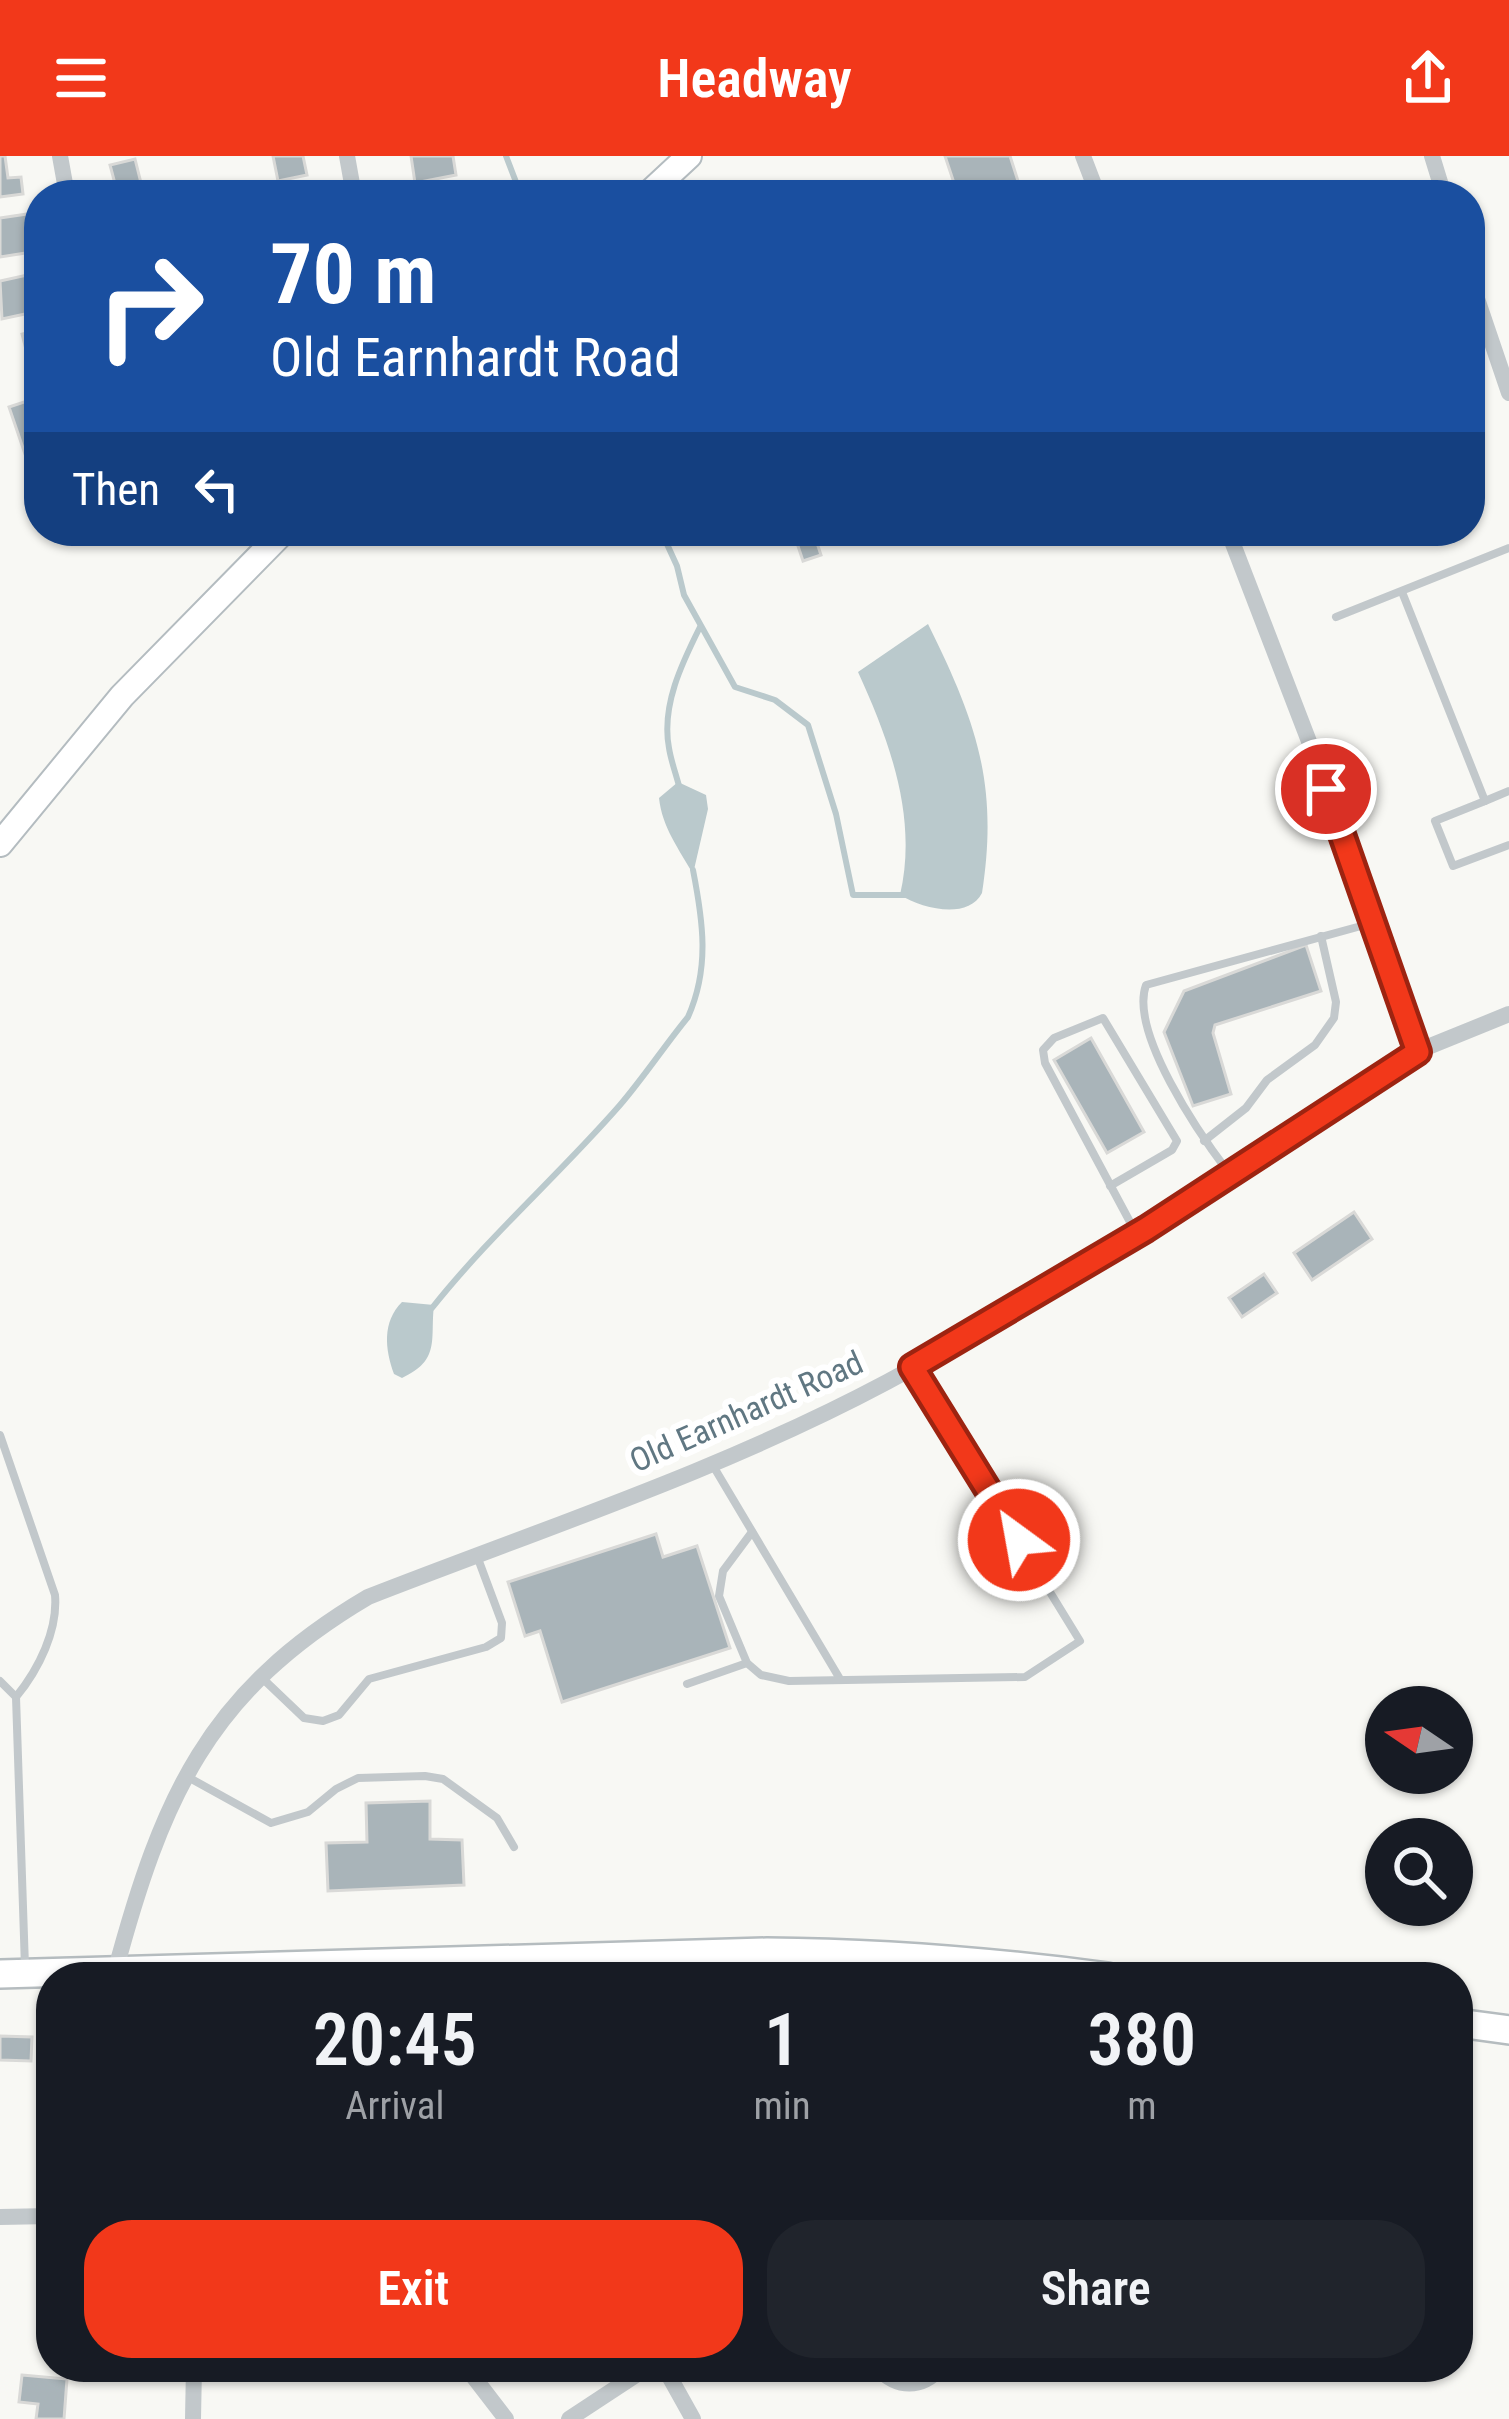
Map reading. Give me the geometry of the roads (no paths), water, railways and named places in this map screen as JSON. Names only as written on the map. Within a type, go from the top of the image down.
[{"type":"main road","points":[[663,180],[689,156]]},
{"type":"main road","points":[[0,844],[122,696],[269,546]]},
{"type":"main road","points":[[720,1962],[848,1953],[931,1962]]},
{"type":"main road","points":[[1473,2025],[1509,2030]]},
{"type":"street","points":[[1485,322],[1509,393]]},
{"type":"street","points":[[1234,546],[1418,1052]]},
{"type":"street","name":"Old Earnhardt Road","points":[[119,1962],[152,1853],[206,1740],[260,1675],[303,1638],[368,1597],[712,1463],[912,1367],[1137,1234],[1418,1052],[1509,1014]]},
{"type":"street","points":[[0,2217],[36,2216]]},
{"type":"street","points":[[193,2419],[194,2382]]},
{"type":"street","points":[[478,2382],[506,2419]]},
{"type":"street","points":[[569,2419],[625,2382]]},
{"type":"street","points":[[672,2382],[693,2419]]},
{"type":"lane","points":[[1336,617],[1509,548]]},
{"type":"lane","points":[[1402,592],[1485,801]]},
{"type":"lane","points":[[1509,791],[1435,821],[1453,866],[1509,845]]},
{"type":"lane","points":[[1230,1175],[1173,1089],[1142,1009],[1146,986],[1374,923]]},
{"type":"lane","points":[[1204,1141],[1246,1108],[1267,1080],[1315,1045],[1328,1028],[1336,1002],[1321,936]]},
{"type":"lane","points":[[1110,1186],[1172,1150],[1177,1141],[1102,1018],[1054,1038],[1043,1050],[1045,1063],[1110,1186],[1137,1234]]},
{"type":"lane","points":[[752,1532],[723,1570],[719,1596],[747,1663],[761,1676],[789,1681],[1025,1677],[1079,1641],[912,1367]]},
{"type":"lane","points":[[0,1435],[55,1595],[57,1621],[16,1697],[13,1975]]},
{"type":"lane","points":[[712,1463],[841,1679]]},
{"type":"lane","points":[[260,1675],[304,1718],[322,1721],[340,1714],[369,1679],[486,1648],[500,1638],[502,1623],[476,1555]]},
{"type":"lane","points":[[687,1684],[747,1663]]},
{"type":"lane","points":[[0,1681],[16,1697]]},
{"type":"lane","points":[[186,1776],[271,1822],[308,1813],[336,1789],[358,1778],[443,1779],[497,1818],[514,1847]]},
{"type":"waterway","points":[[506,156],[515,180]]},
{"type":"waterway","points":[[668,546],[684,595],[735,687],[775,700],[808,725],[836,814],[853,895],[906,895]]},
{"type":"waterway","points":[[679,786],[669,748],[668,716],[680,670],[700,627]]},
{"type":"waterway","points":[[432,1308],[620,1105],[688,1017],[702,962],[693,870]]}]
